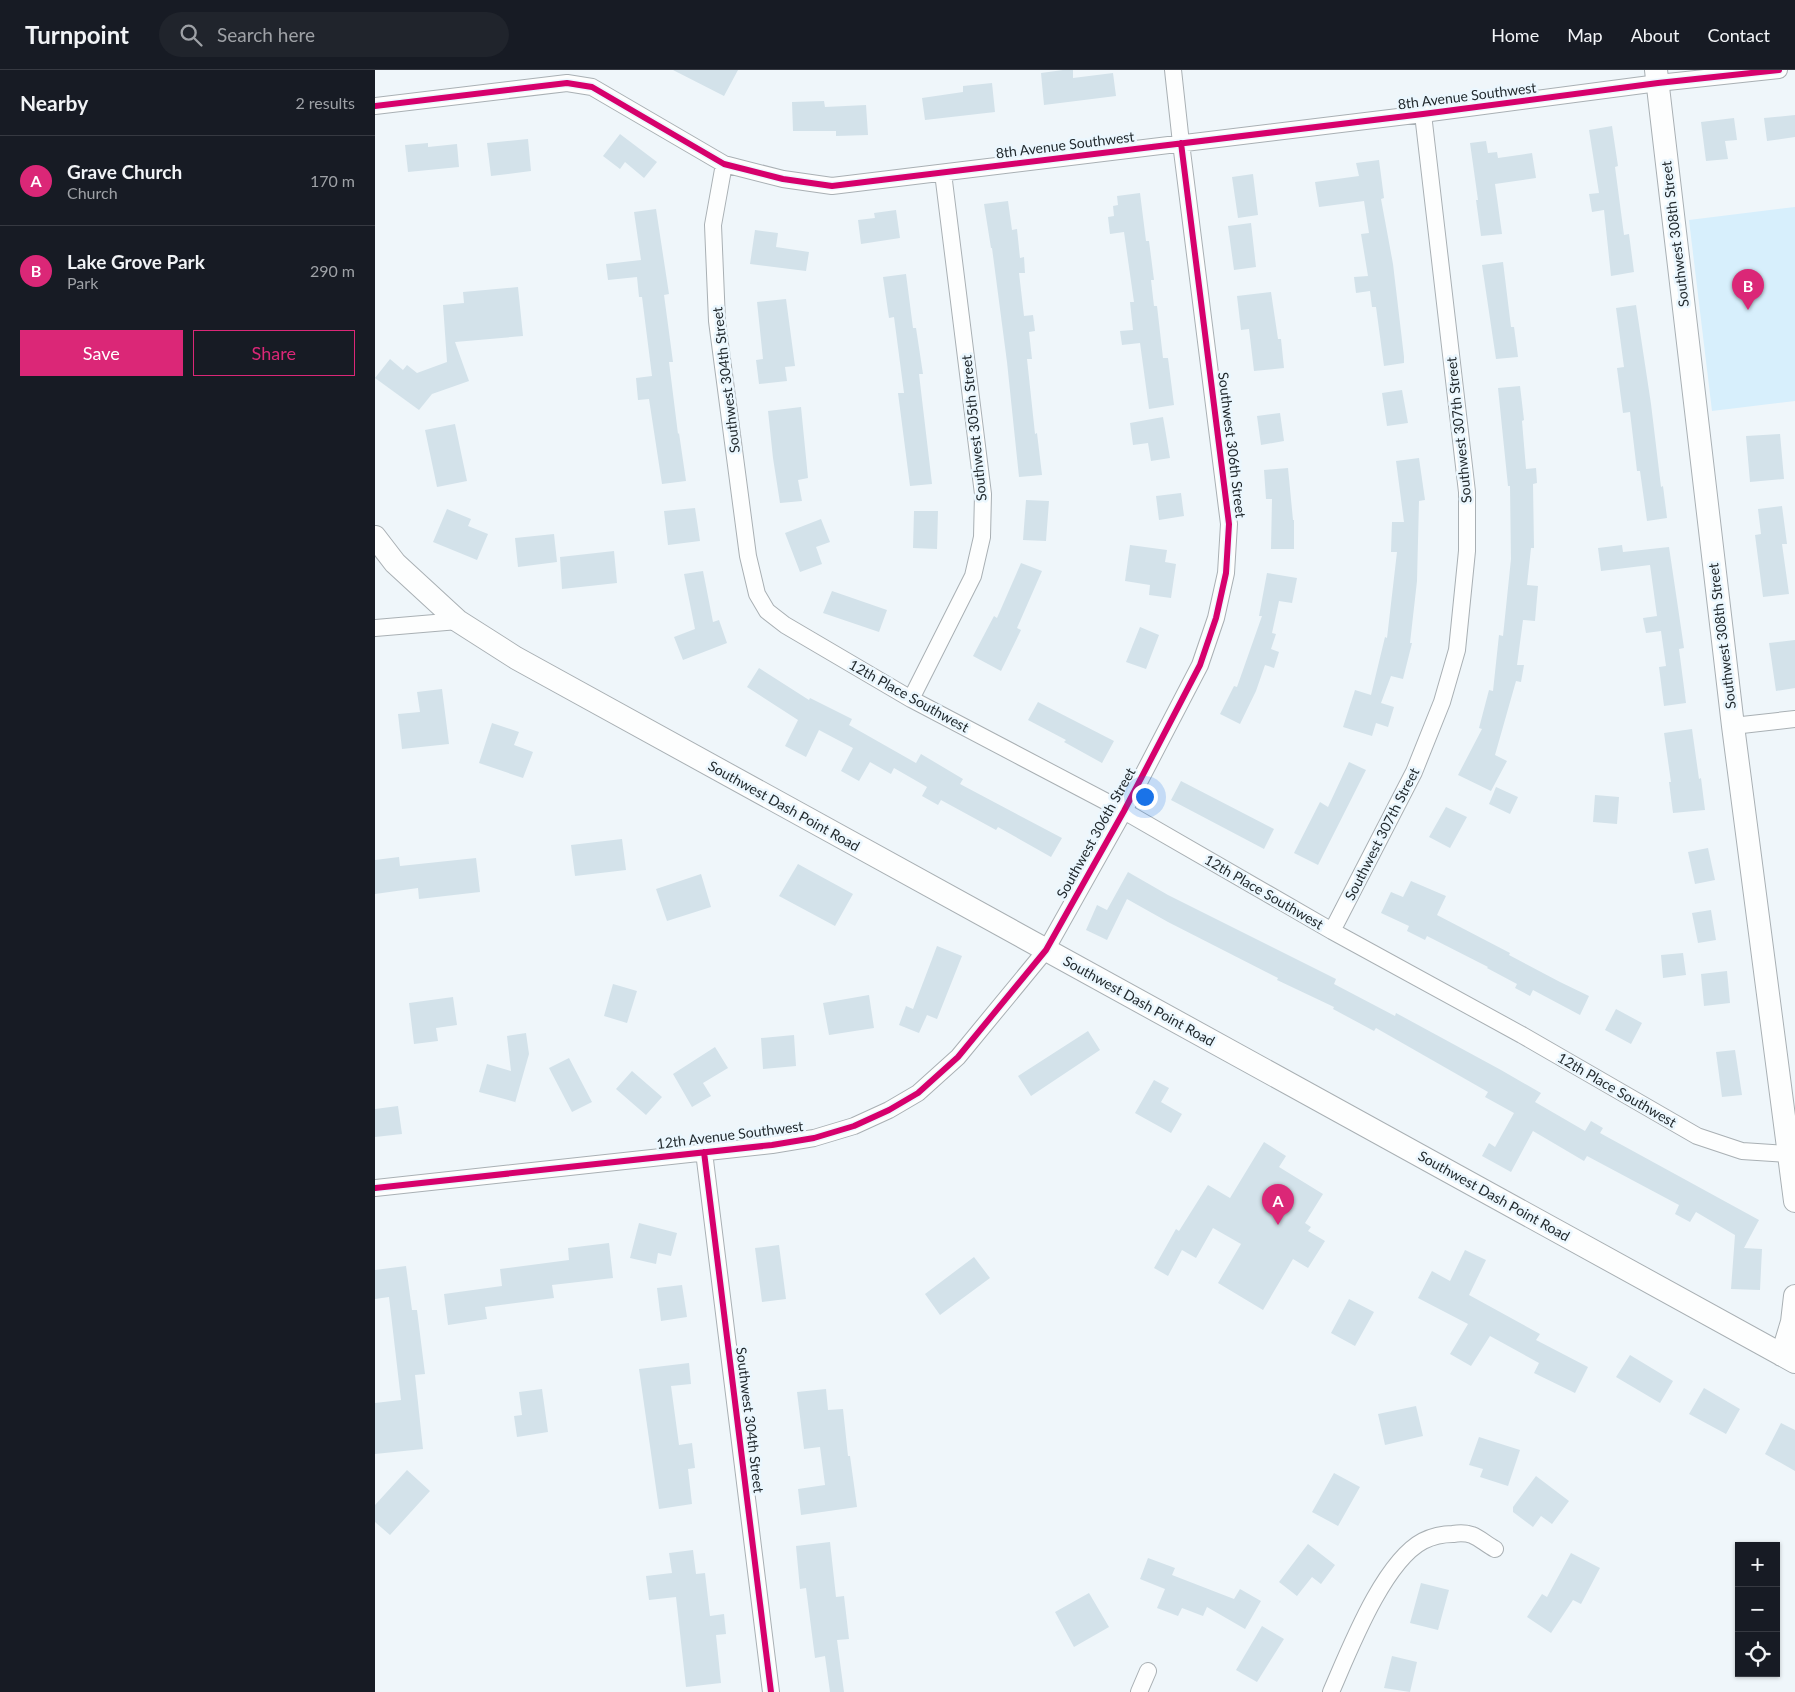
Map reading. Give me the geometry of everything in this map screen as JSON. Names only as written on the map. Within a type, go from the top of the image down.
[{"type":"main road","name":"Southwest 308th Street","points":[[1657,77],[1733,726],[1795,1201]]},
{"type":"main road","name":"Southwest Dash Point Road","points":[[375,537],[395,563],[458,621],[516,658],[1789,1358]]},
{"type":"main road","points":[[1789,1358],[1795,1296]]},
{"type":"street","name":"Southwest 306th Street","points":[[1046,950],[1124,811],[1200,665],[1216,618],[1225,573],[1229,524],[1173,70]]},
{"type":"street","name":"8th Avenue Southwest","points":[[375,106],[566,76],[592,87],[724,164],[783,179],[832,186],[1423,114],[1657,77],[1779,70]]},
{"type":"street","name":"Southwest 307th Street","points":[[1332,930],[1414,772],[1435,720],[1457,650],[1463,600],[1467,551],[1467,492],[1423,114]]},
{"type":"street","name":"Southwest 304th Street","points":[[724,164],[713,225],[717,321],[748,556],[757,594]]},
{"type":"street","name":"Southwest 305th Street","points":[[911,699],[973,576],[982,537],[983,494],[943,173]]},
{"type":"street","name":"12th Place Southwest","points":[[757,594],[767,612],[785,625],[911,699],[1124,811],[1332,930],[1522,1035],[1697,1136],[1742,1151],[1788,1154]]},
{"type":"street","points":[[375,628],[458,621]]},
{"type":"street","points":[[1733,726],[1795,719]]},
{"type":"street","name":"12th Avenue Southwest","points":[[375,1188],[772,1146],[814,1138],[854,1126],[902,1103],[928,1085],[958,1056],[1046,950]]},
{"type":"street","name":"Southwest 304th Street","points":[[704,1152],[771,1692]]},
{"type":"street","points":[[1331,1692],[1360,1626],[1380,1589],[1394,1569],[1412,1549],[1431,1538],[1455,1534],[1472,1535],[1495,1549]]},
{"type":"street","points":[[1139,1692],[1148,1671]]},
{"type":"shaded area","points":[[1795,207],[1795,401],[1712,411],[1689,220]]},
{"type":"building","points":[[673,70],[738,70],[724,96]]},
{"type":"building","points":[[1073,70],[1073,78],[1113,73],[1116,96],[1044,105],[1041,73]]},
{"type":"building","points":[[992,83],[995,112],[925,120],[922,98],[963,92],[963,86]]},
{"type":"building","points":[[824,101],[825,107],[866,105],[868,135],[836,136],[836,131],[793,131],[792,102]]},
{"type":"building","points":[[1795,115],[1795,137],[1767,141],[1764,118]]},
{"type":"building","points":[[1734,118],[1737,140],[1725,141],[1728,159],[1706,161],[1701,122]]},
{"type":"building","points":[[1612,126],[1618,166],[1615,167],[1624,235],[1629,234],[1634,272],[1611,276],[1604,210],[1592,212],[1589,194],[1599,193],[1589,130]]},
{"type":"building","points":[[620,134],[657,162],[644,178],[625,162],[620,169],[603,156]]},
{"type":"building","points":[[528,139],[531,171],[491,176],[487,143]]},
{"type":"building","points":[[1486,141],[1488,153],[1497,152],[1498,158],[1532,153],[1536,178],[1495,184],[1502,234],[1481,236],[1470,143]]},
{"type":"building","points":[[428,143],[428,147],[457,144],[459,167],[408,172],[405,145]]},
{"type":"building","points":[[1379,160],[1384,198],[1381,199],[1393,264],[1404,357],[1404,363],[1384,366],[1376,307],[1372,307],[1370,291],[1356,293],[1354,277],[1368,276],[1361,234],[1369,233],[1364,201],[1319,207],[1315,182],[1359,176],[1356,163]]},
{"type":"building","points":[[1253,174],[1258,215],[1238,218],[1232,177]]},
{"type":"building","points":[[1140,193],[1146,241],[1149,241],[1154,280],[1151,280],[1154,306],[1157,306],[1163,358],[1168,358],[1174,405],[1149,409],[1140,343],[1122,345],[1120,331],[1133,330],[1130,302],[1134,302],[1124,232],[1110,234],[1108,217],[1114,216],[1113,206],[1118,205],[1117,196]]},
{"type":"building","points":[[1008,201],[1012,230],[1017,229],[1020,258],[1024,257],[1025,273],[1019,273],[1024,316],[1033,315],[1035,331],[1029,332],[1032,359],[1027,359],[1035,434],[1037,433],[1042,475],[1019,477],[1007,362],[992,248],[984,204]]},
{"type":"building","points":[[656,209],[669,294],[664,295],[673,362],[669,362],[686,481],[662,484],[649,399],[638,400],[636,378],[652,376],[642,297],[639,297],[637,277],[608,280],[606,264],[641,260],[634,212]]},
{"type":"building","points":[[896,210],[900,238],[861,244],[858,220],[875,218],[874,213]]},
{"type":"building","points":[[1251,223],[1256,267],[1234,270],[1228,226]]},
{"type":"building","points":[[755,230],[778,233],[776,247],[809,252],[806,271],[750,264]]},
{"type":"building","points":[[1503,262],[1511,327],[1514,327],[1518,357],[1496,359],[1482,265]]},
{"type":"building","points":[[906,274],[913,328],[916,328],[923,374],[919,374],[932,484],[910,486],[898,393],[904,393],[894,317],[889,318],[883,277]]},
{"type":"building","points":[[518,287],[523,336],[455,342],[469,381],[432,394],[419,410],[375,378],[390,359],[403,370],[407,365],[417,373],[447,362],[443,305],[464,303],[463,292]]},
{"type":"building","points":[[1271,292],[1278,339],[1281,339],[1284,368],[1254,371],[1249,329],[1241,330],[1237,296]]},
{"type":"building","points":[[786,299],[795,366],[785,367],[787,381],[759,384],[756,360],[763,359],[757,302]]},
{"type":"building","points":[[1636,305],[1667,518],[1647,521],[1640,471],[1637,471],[1630,412],[1623,413],[1617,368],[1624,367],[1616,308]]},
{"type":"building","points":[[1520,386],[1524,420],[1522,421],[1526,469],[1536,468],[1537,483],[1533,484],[1534,548],[1531,548],[1527,585],[1538,586],[1535,621],[1523,620],[1517,665],[1524,665],[1521,682],[1516,681],[1495,755],[1507,761],[1491,791],[1458,775],[1482,729],[1479,728],[1489,690],[1493,691],[1499,635],[1503,636],[1511,559],[1510,486],[1508,486],[1498,388]]},
{"type":"building","points":[[1402,390],[1408,423],[1387,426],[1382,393]]},
{"type":"building","points":[[801,407],[808,478],[798,480],[802,501],[780,503],[768,411]]},
{"type":"building","points":[[1280,413],[1284,441],[1261,445],[1257,416]]},
{"type":"building","points":[[1163,417],[1170,458],[1151,461],[1148,443],[1133,445],[1130,423]]},
{"type":"building","points":[[455,424],[467,481],[437,487],[425,430]]},
{"type":"building","points":[[1780,434],[1784,479],[1750,482],[1746,436]]},
{"type":"building","points":[[1419,458],[1425,500],[1419,501],[1417,581],[1410,643],[1412,643],[1403,679],[1391,676],[1381,703],[1394,707],[1388,727],[1376,723],[1372,736],[1343,727],[1355,690],[1371,695],[1385,637],[1387,638],[1397,552],[1391,552],[1392,522],[1404,522],[1396,461]]},
{"type":"building","points":[[1288,468],[1294,520],[1294,549],[1271,549],[1272,499],[1266,499],[1264,470]]},
{"type":"building","points":[[1181,493],[1184,516],[1159,520],[1156,496]]},
{"type":"building","points":[[1026,500],[1049,501],[1046,541],[1023,540]]},
{"type":"building","points":[[1782,506],[1787,544],[1782,544],[1789,594],[1763,597],[1755,535],[1761,534],[1758,509]]},
{"type":"building","points":[[695,508],[700,541],[668,545],[664,511]]},
{"type":"building","points":[[447,509],[471,519],[468,526],[488,534],[477,560],[433,542]]},
{"type":"building","points":[[914,511],[938,511],[937,549],[913,548]]},
{"type":"building","points":[[821,519],[830,542],[816,547],[822,564],[800,572],[785,533]]},
{"type":"building","points":[[554,534],[557,562],[518,567],[515,538]]},
{"type":"building","points":[[1130,545],[1167,550],[1165,562],[1176,564],[1171,598],[1149,595],[1150,585],[1125,581]]},
{"type":"building","points":[[1622,545],[1623,552],[1669,547],[1684,648],[1679,649],[1686,703],[1664,706],[1659,667],[1666,666],[1661,631],[1646,633],[1643,618],[1657,616],[1650,565],[1601,571],[1598,548]]},
{"type":"building","points":[[614,551],[617,583],[562,589],[560,557]]},
{"type":"building","points":[[1021,563],[1042,571],[1017,628],[1021,630],[1001,671],[973,656],[994,616],[997,618]]},
{"type":"building","points":[[703,571],[713,622],[719,620],[727,643],[683,660],[674,637],[695,629],[684,574]]},
{"type":"building","points":[[1267,573],[1297,578],[1292,603],[1279,601],[1272,633],[1276,634],[1271,649],[1279,652],[1274,668],[1265,665],[1256,691],[1240,724],[1220,714],[1234,686],[1237,687],[1262,616],[1259,616]]},
{"type":"building","points":[[832,591],[887,610],[879,632],[823,613]]},
{"type":"building","points":[[1140,627],[1159,635],[1146,669],[1126,662]]},
{"type":"building","points":[[1795,640],[1795,688],[1776,691],[1769,643]]},
{"type":"building","points":[[759,668],[809,700],[810,698],[852,719],[849,725],[916,763],[921,754],[963,779],[960,784],[1062,838],[1051,857],[998,827],[996,830],[941,800],[938,805],[922,796],[927,787],[894,768],[891,774],[870,762],[859,781],[841,771],[853,748],[819,730],[806,757],[785,746],[798,720],[747,687]]},
{"type":"building","points":[[442,689],[449,744],[402,749],[398,714],[420,712],[417,692]]},
{"type":"building","points":[[1038,702],[1114,741],[1102,763],[1064,742],[1066,740],[1028,720]]},
{"type":"building","points":[[492,723],[519,732],[514,745],[533,752],[523,778],[479,763]]},
{"type":"building","points":[[1692,729],[1705,810],[1673,813],[1664,733]]},
{"type":"building","points":[[1349,762],[1366,770],[1318,865],[1294,853],[1320,802],[1328,807]]},
{"type":"building","points":[[1181,781],[1274,829],[1264,849],[1171,800]]},
{"type":"building","points":[[1496,787],[1518,797],[1510,814],[1489,804]]},
{"type":"building","points":[[1595,795],[1619,797],[1617,824],[1593,822]]},
{"type":"building","points":[[1446,807],[1467,817],[1450,848],[1429,837]]},
{"type":"building","points":[[622,839],[626,870],[575,876],[571,845]]},
{"type":"building","points":[[1708,848],[1715,880],[1695,884],[1688,852]]},
{"type":"building","points":[[399,857],[400,866],[476,858],[480,892],[419,899],[418,888],[375,894],[375,860]]},
{"type":"building","points":[[798,864],[853,894],[835,926],[779,896]]},
{"type":"building","points":[[1128,872],[1168,895],[1336,979],[1334,984],[1395,1016],[1396,1013],[1541,1093],[1535,1102],[1585,1131],[1591,1121],[1603,1128],[1600,1133],[1759,1220],[1744,1248],[1762,1249],[1760,1290],[1731,1289],[1735,1235],[1696,1212],[1690,1222],[1675,1214],[1679,1205],[1587,1156],[1584,1161],[1533,1131],[1511,1172],[1482,1156],[1489,1143],[1495,1147],[1514,1113],[1485,1097],[1488,1092],[1376,1028],[1374,1031],[1333,1009],[1334,1007],[1277,980],[1278,978],[1127,899],[1107,940],[1086,930],[1097,905],[1107,910]]},
{"type":"building","points":[[701,874],[711,907],[667,921],[656,889]]},
{"type":"building","points":[[1411,881],[1446,896],[1437,915],[1589,996],[1580,1015],[1533,990],[1530,996],[1515,988],[1517,984],[1488,967],[1427,936],[1425,940],[1407,931],[1409,926],[1381,913],[1391,892],[1403,897]]},
{"type":"building","points":[[1711,910],[1716,940],[1698,943],[1692,913]]},
{"type":"building","points":[[937,946],[962,956],[937,1019],[927,1015],[919,1033],[899,1025],[906,1006],[913,1009]]},
{"type":"building","points":[[1683,953],[1686,975],[1663,978],[1661,955]]},
{"type":"building","points":[[1727,971],[1730,1003],[1704,1006],[1701,974]]},
{"type":"building","points":[[613,984],[637,991],[627,1023],[604,1016]]},
{"type":"building","points":[[869,995],[874,1028],[829,1035],[823,1003]]},
{"type":"building","points":[[453,997],[457,1025],[436,1028],[438,1041],[414,1044],[409,1003]]},
{"type":"building","points":[[1616,1009],[1642,1023],[1631,1044],[1605,1030]]},
{"type":"building","points":[[1088,1031],[1100,1050],[1031,1096],[1018,1076]]},
{"type":"building","points":[[526,1033],[529,1054],[515,1103],[479,1092],[487,1064],[511,1071],[507,1036]]},
{"type":"building","points":[[794,1035],[796,1066],[763,1069],[761,1038]]},
{"type":"building","points":[[715,1047],[728,1068],[703,1083],[711,1096],[692,1107],[673,1074]]},
{"type":"building","points":[[1735,1050],[1742,1095],[1722,1097],[1716,1052]]},
{"type":"building","points":[[569,1058],[592,1102],[572,1112],[549,1068]]},
{"type":"building","points":[[632,1071],[662,1097],[646,1115],[616,1089]]},
{"type":"building","points":[[1154,1080],[1169,1088],[1161,1102],[1182,1114],[1171,1133],[1135,1113]]},
{"type":"building","points":[[398,1106],[402,1134],[375,1137],[375,1109]]},
{"type":"building","points":[[1264,1142],[1286,1156],[1279,1167],[1323,1194],[1305,1223],[1311,1227],[1308,1231],[1325,1241],[1308,1268],[1293,1259],[1263,1310],[1218,1283],[1241,1244],[1213,1228],[1196,1258],[1182,1250],[1168,1276],[1154,1268],[1176,1229],[1179,1231],[1208,1185],[1230,1198]]},
{"type":"building","points":[[639,1223],[677,1233],[671,1256],[658,1253],[656,1264],[630,1258]]},
{"type":"building","points":[[609,1243],[613,1278],[552,1285],[554,1298],[485,1307],[487,1319],[448,1325],[444,1294],[502,1286],[500,1269],[569,1260],[568,1248]]},
{"type":"building","points":[[779,1245],[786,1299],[762,1302],[755,1248]]},
{"type":"building","points":[[1465,1250],[1486,1260],[1469,1295],[1540,1334],[1536,1340],[1588,1367],[1575,1393],[1534,1373],[1539,1363],[1490,1336],[1471,1366],[1450,1354],[1468,1324],[1418,1298],[1432,1271],[1450,1281]]},
{"type":"building","points":[[974,1257],[990,1278],[940,1315],[925,1294]]},
{"type":"building","points":[[406,1266],[412,1310],[417,1310],[425,1374],[415,1375],[423,1449],[375,1454],[375,1403],[401,1400],[389,1297],[375,1299],[375,1270]]},
{"type":"building","points":[[682,1285],[687,1317],[661,1321],[657,1288]]},
{"type":"building","points":[[1349,1299],[1374,1312],[1355,1346],[1331,1333]]},
{"type":"building","points":[[1630,1355],[1673,1381],[1660,1403],[1616,1377]]},
{"type":"building","points":[[689,1363],[691,1384],[671,1386],[679,1445],[692,1443],[695,1468],[688,1469],[692,1504],[659,1509],[639,1369]]},
{"type":"building","points":[[1704,1388],[1740,1409],[1726,1434],[1689,1414]]},
{"type":"building","points":[[542,1389],[548,1432],[517,1437],[514,1416],[522,1415],[519,1392]]},
{"type":"building","points":[[826,1389],[828,1410],[843,1409],[848,1456],[850,1456],[857,1507],[801,1515],[798,1489],[825,1485],[820,1447],[804,1449],[797,1392]]},
{"type":"building","points":[[1416,1406],[1423,1436],[1385,1445],[1378,1414]]},
{"type":"building","points":[[1781,1423],[1795,1430],[1795,1471],[1765,1454]]},
{"type":"building","points":[[1479,1437],[1520,1450],[1508,1486],[1480,1477],[1483,1469],[1469,1465]]},
{"type":"building","points":[[407,1470],[430,1491],[390,1535],[375,1522],[375,1505]]},
{"type":"building","points":[[1334,1473],[1360,1487],[1338,1526],[1312,1512]]},
{"type":"building","points":[[1536,1476],[1569,1501],[1552,1524],[1541,1516],[1533,1527],[1513,1512],[1513,1507]]},
{"type":"building","points":[[830,1542],[836,1597],[844,1596],[849,1639],[837,1640],[844,1692],[830,1692],[825,1656],[815,1658],[806,1588],[800,1589],[796,1546]]},
{"type":"building","points":[[1308,1544],[1335,1565],[1321,1584],[1312,1577],[1297,1596],[1279,1582]]},
{"type":"building","points":[[693,1550],[696,1574],[705,1573],[710,1616],[724,1614],[726,1634],[716,1635],[721,1683],[686,1687],[676,1597],[649,1600],[646,1576],[672,1573],[669,1553]]},
{"type":"building","points":[[1571,1553],[1600,1568],[1581,1604],[1573,1600],[1551,1633],[1527,1617],[1542,1594],[1547,1597]]},
{"type":"building","points":[[1148,1558],[1175,1568],[1172,1575],[1234,1599],[1240,1589],[1261,1601],[1245,1629],[1207,1607],[1203,1616],[1182,1608],[1178,1616],[1157,1608],[1165,1589],[1140,1579]]},
{"type":"building","points":[[1421,1583],[1449,1590],[1438,1630],[1410,1623]]},
{"type":"building","points":[[1089,1593],[1109,1627],[1074,1647],[1055,1612]]},
{"type":"building","points":[[1262,1626],[1284,1639],[1257,1682],[1236,1670]]},
{"type":"building","points":[[1392,1656],[1417,1662],[1410,1692],[1384,1688]]},
{"type":"cycle path","points":[[375,106],[567,83],[592,87],[724,164],[783,179],[832,186],[1423,114],[1658,83],[1779,70]]},
{"type":"cycle path","points":[[375,1188],[772,1145],[814,1138],[854,1126],[889,1110],[918,1093],[958,1057],[1046,950],[1124,811],[1200,665],[1216,618],[1226,573],[1229,524],[1181,143]]},
{"type":"cycle path","points":[[704,1152],[771,1692]]},
{"type":"place","name":"Lake Grove Park","points":[[1748,310]]},
{"type":"place","name":"Grave Church","points":[[1278,1225]]}]
